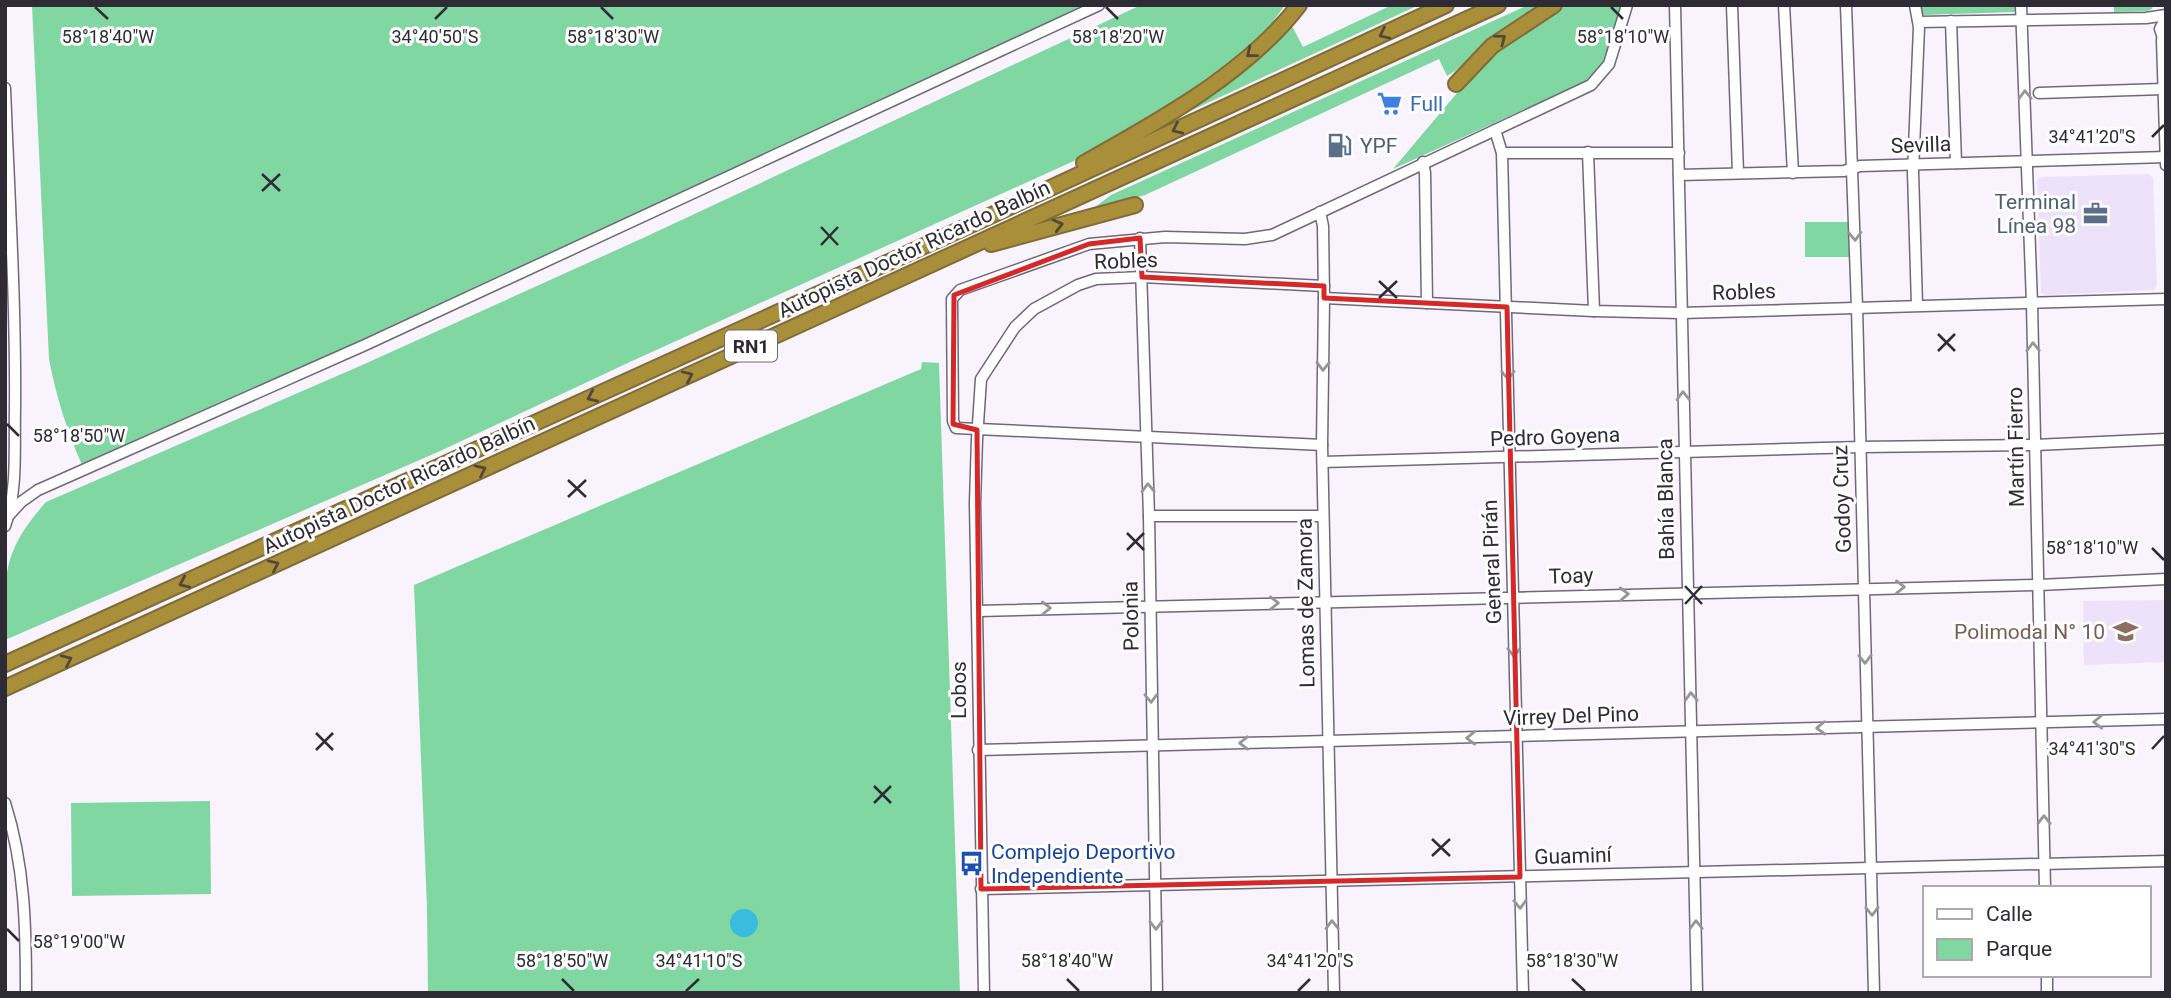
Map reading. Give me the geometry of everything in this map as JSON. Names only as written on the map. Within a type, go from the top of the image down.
[{"type":"highway","points":[[979,221],[1158,122],[1209,87],[1273,36],[1299,5]]},
{"type":"highway","name":"Autopista Doctor Ricardo Balbín","points":[[5,664],[979,221],[1446,5]]},
{"type":"highway","name":"Autopista Doctor Ricardo Balbín","points":[[5,688],[1498,5]]},
{"type":"highway","points":[[1456,84],[1492,46],[1555,5]]},
{"type":"highway","points":[[968,247],[996,243],[1135,205]]},
{"type":"street","points":[[9,515],[33,493],[365,345],[1100,5]]},
{"type":"street","points":[[1322,445],[958,428],[953,424],[951,303],[954,295],[960,290],[1078,247],[1140,238],[1262,237],[1284,230],[1423,162],[1584,89],[1598,79],[1612,57],[1627,5]]},
{"type":"street","name":"Bahía Blanca","points":[[1675,5],[1697,993]]},
{"type":"street","points":[[1732,5],[1738,173]]},
{"type":"street","points":[[1784,5],[1793,173]]},
{"type":"street","name":"Godoy Cruz","points":[[1846,5],[1857,307],[1874,993]]},
{"type":"street","points":[[1915,5],[1919,22],[1913,165],[1917,305]]},
{"type":"street","name":"Martín Fierro","points":[[2021,5],[2032,304],[2045,886]]},
{"type":"street","points":[[1919,22],[2163,15],[2166,165]]},
{"type":"street","points":[[1951,21],[1956,163]]},
{"type":"street","points":[[5,88],[15,366],[12,483],[9,515],[5,526]]},
{"type":"street","points":[[2039,93],[2163,89]]},
{"type":"street","name":"General Pirán","points":[[1495,130],[1502,153],[1507,307],[1508,457],[1523,993]]},
{"type":"street","points":[[1588,152],[1594,311]]},
{"type":"street","points":[[1502,153],[1679,153]]},
{"type":"street","name":"Sevilla","points":[[1679,175],[1844,171],[1853,168],[1956,163],[2166,158]]},
{"type":"street","points":[[1423,162],[1427,303]]},
{"type":"street","name":"Lomas de Zamora","points":[[1320,212],[1323,226],[1323,516],[1334,993]]},
{"type":"street","name":"Polonia","points":[[1140,238],[1149,516],[1157,993]]},
{"type":"street","name":"Robles","points":[[979,388],[985,372],[1022,319],[1034,309],[1090,280],[1142,277],[1324,286]]},
{"type":"street","name":"Robles","points":[[1324,298],[1681,313],[2166,299]]},
{"type":"street","name":"Lobos","points":[[979,388],[975,503],[984,993]]},
{"type":"street","name":"Pedro Goyena","points":[[1323,462],[1860,447],[2035,445],[2166,439]]},
{"type":"street","points":[[12,483],[24,492],[33,493]]},
{"type":"street","points":[[1149,516],[1323,516]]},
{"type":"street","name":"Toay","points":[[978,611],[2039,585],[2166,579]]},
{"type":"street","name":"Virrey Del Pino","points":[[978,750],[2166,719]]},
{"type":"street","points":[[5,803],[20,858],[26,914],[26,993]]},
{"type":"street","name":"Guaminí","points":[[981,889],[2166,861]]},
{"type":"highlighted area","points":[[1140,238],[1142,277],[1324,286],[1324,298],[1507,307],[1520,877],[981,889],[977,430],[953,424],[954,295],[1089,244]]},
{"type":"shaded area","name":"Terminal Línea 98","points":[[2149,174],[2153,178],[2157,286],[2153,290],[2045,295],[2041,292],[2037,180],[2042,177]]},
{"type":"shaded area","name":"Polimodal N° 10","points":[[2166,600],[2166,662],[2084,665],[2083,601]]},
{"type":"green space","points":[[32,5],[1088,5],[91,467],[82,465],[59,400],[49,359]]},
{"type":"green space","points":[[1141,5],[1285,5],[1269,27],[1238,56],[1163,109],[1074,161],[438,452],[5,640],[8,566],[20,536],[46,502],[360,366],[643,238]]},
{"type":"green space","points":[[1392,5],[1419,5],[1173,119],[1291,24],[1303,47]]},
{"type":"green space","points":[[1528,5],[1542,5],[1483,46],[1447,76],[1439,59],[1145,195],[1091,210],[1111,195]]},
{"type":"green space","points":[[1564,5],[1624,5],[1611,52],[1597,74],[1587,81],[1393,169],[1484,61],[1507,41]]},
{"type":"green space","points":[[1920,5],[2018,5],[2018,10],[1922,15]]},
{"type":"green space","points":[[2114,5],[2153,5],[2152,9],[2147,11],[2114,12]]},
{"type":"green space","points":[[1805,222],[1849,222],[1850,257],[1805,257]]},
{"type":"green space","points":[[922,362],[939,363],[960,993],[428,993],[414,585],[921,369]]},
{"type":"green space","points":[[210,801],[211,894],[72,896],[71,803]]},
{"type":"water","points":[[744,909],[754,913],[758,923],[754,933],[744,937],[734,933],[730,923],[734,913]]},
{"type":"place","name":"Full","points":[[1390,104]]},
{"type":"place","name":"YPF","points":[[1340,146]]},
{"type":"place","name":"Terminal Línea 98","points":[[2096,214]]},
{"type":"place","name":"Polimodal N° 10","points":[[2125,632]]},
{"type":"place","name":"Complejo Deportivo Independiente","points":[[971,864]]}]
